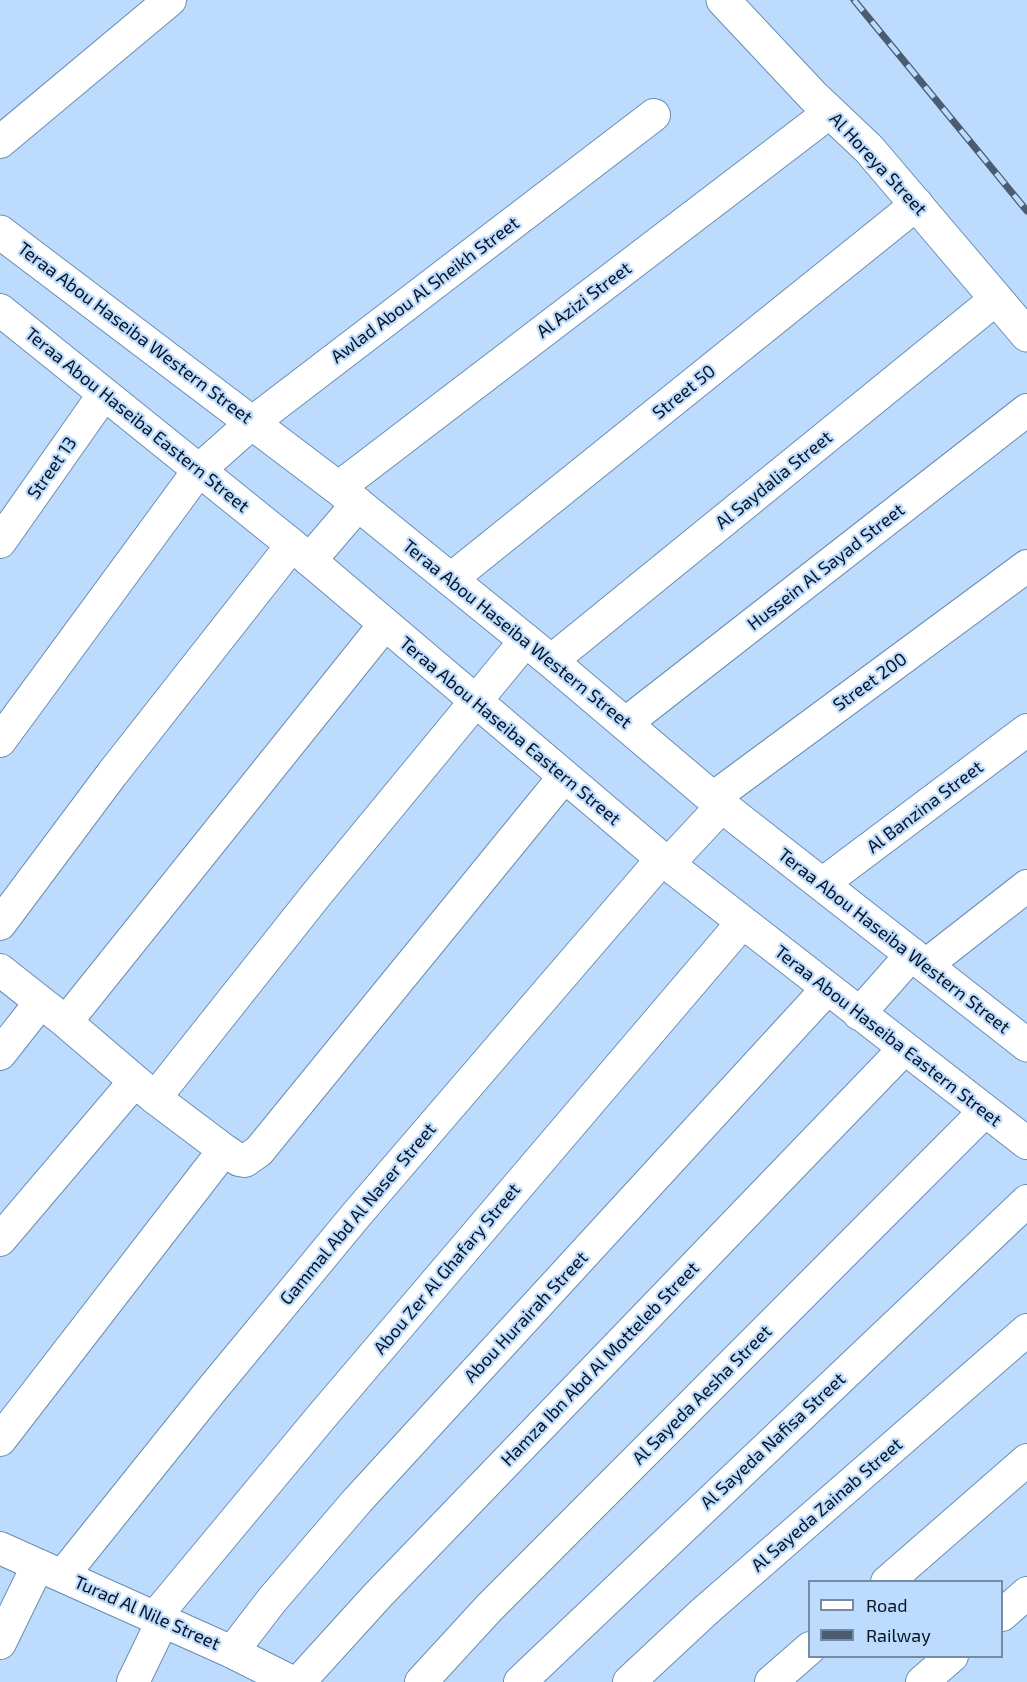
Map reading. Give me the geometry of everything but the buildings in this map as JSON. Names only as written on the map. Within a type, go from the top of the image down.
[{"type":"street","points":[[0,142],[170,0]]},
{"type":"street","name":"Al Horeya Street","points":[[723,0],[813,96],[869,149],[1027,335]]},
{"type":"street","name":"Al Azizi Street","points":[[348,496],[830,112]]},
{"type":"street","name":"Awlad Abou Al Sheikh Street","points":[[0,741],[199,470],[253,422],[654,115]]},
{"type":"street","name":"Street 50","points":[[451,579],[917,204]]},
{"type":"street","name":"Teraa Abou Haseiba Western Street","points":[[0,232],[348,496],[526,640],[718,802],[1027,1045]]},
{"type":"street","name":"Al Saydalia Street","points":[[551,661],[996,299]]},
{"type":"street","name":"Teraa Abou Haseiba Eastern Street","points":[[2,315],[301,552],[665,862],[1027,1143]]},
{"type":"street","name":"Street 13","points":[[0,542],[104,394]]},
{"type":"street","name":"Hussein Al Sayad Street","points":[[626,723],[1027,410]]},
{"type":"street","points":[[0,924],[112,774],[348,496]]},
{"type":"street","name":"Street 200","points":[[665,862],[718,802],[1027,566]]},
{"type":"street","points":[[66,1022],[385,624]]},
{"type":"street","points":[[0,1240],[145,1090],[316,896],[526,640]]},
{"type":"street","name":"Al Banzina Street","points":[[822,884],[1027,730]]},
{"type":"street","points":[[0,970],[66,1022],[145,1090],[224,1150],[239,1160],[245,1161],[259,1151],[564,777]]},
{"type":"street","name":"Gammal Abd Al Naser Street","points":[[0,1643],[50,1570],[209,1393],[357,1214],[665,862]]},
{"type":"street","points":[[859,1014],[919,960],[1027,886]]},
{"type":"street","name":"Abou Zer Al Ghafary Street","points":[[133,1682],[159,1619],[322,1416],[742,923]]},
{"type":"street","name":"Abou Hurairah Street","points":[[232,1652],[272,1600],[357,1501],[827,989]]},
{"type":"street","points":[[0,1054],[40,1003]]},
{"type":"street","name":"Hamza Ibn Abd Al Motteleb Street","points":[[299,1682],[378,1595],[904,1049]]},
{"type":"street","name":"Al Sayeda Aesha Street","points":[[421,1682],[489,1608],[985,1111]]},
{"type":"street","points":[[0,1440],[224,1150]]},
{"type":"street","name":"Al Sayeda Nafisa Street","points":[[520,1682],[1027,1201]]},
{"type":"street","name":"Al Sayeda Zainab Street","points":[[629,1682],[704,1612],[1027,1330]]},
{"type":"street","points":[[888,1580],[1027,1460]]},
{"type":"street","name":"Turad Al Nile Street","points":[[0,1548],[232,1652],[292,1682]]},
{"type":"street","points":[[1003,1614],[1027,1593]]},
{"type":"street","points":[[771,1682],[808,1650]]},
{"type":"street","points":[[922,1682],[950,1658]]},
{"type":"railway","points":[[854,0],[1027,211]]}]
